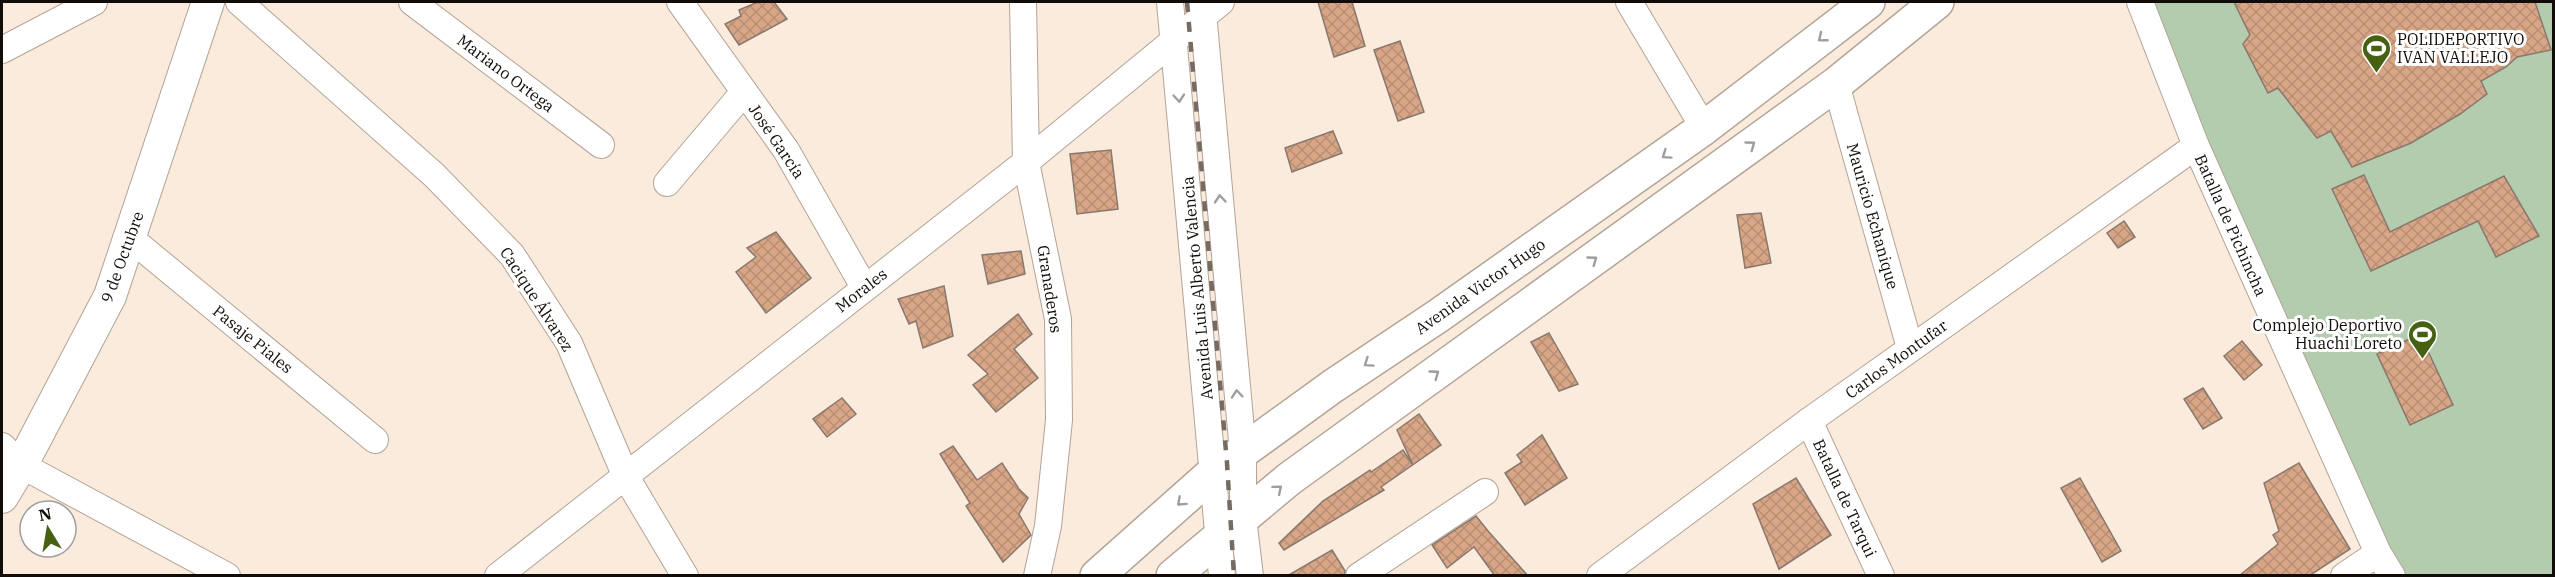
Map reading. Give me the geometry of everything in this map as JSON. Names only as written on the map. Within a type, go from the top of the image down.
[{"type":"main road","name":"Avenida Victor Hugo","points":[[1097,576],[1214,473],[1333,386],[1438,316],[1704,128],[1868,2]]},
{"type":"main road","points":[[1173,576],[1289,479],[1836,84],[1937,2]]},
{"type":"street","points":[[2,50],[94,2]]},
{"type":"street","name":"9 de Octubre","points":[[2,497],[11,455],[111,296],[208,2]]},
{"type":"street","name":"Cacique Álvarez","points":[[238,2],[434,175],[512,255],[568,343],[626,477],[685,576]]},
{"type":"street","name":"Mariano Ortega","points":[[412,2],[601,145]]},
{"type":"street","name":"José García","points":[[681,2],[786,150],[864,287]]},
{"type":"street","name":"Granaderos","points":[[1023,2],[1026,162],[1058,319],[1059,420],[1048,526],[1037,576]]},
{"type":"street","name":"Avenida Luis Alberto Valencia","points":[[1170,2],[1222,576]]},
{"type":"street","points":[[1629,2],[1704,128]]},
{"type":"street","name":"Batalla de Pichincha","points":[[2140,2],[2196,146],[2378,553],[2392,576]]},
{"type":"street","name":"Morales","points":[[498,576],[1026,162],[1174,39],[1209,6]]},
{"type":"street","name":"Avenida Luis Alberto Valencia","points":[[1209,6],[1243,452],[1243,518],[1250,576]]},
{"type":"street","name":"Mauricio Echanique","points":[[1836,84],[1910,348]]},
{"type":"street","points":[[667,183],[744,92]]},
{"type":"street","name":"Carlos Montufar","points":[[1600,576],[1910,348],[2196,146]]},
{"type":"street","name":"Pasaje Piales","points":[[130,238],[375,440]]},
{"type":"street","name":"Batalla de Tarqui","points":[[1809,421],[1881,576]]},
{"type":"street","points":[[11,455],[227,576]]},
{"type":"street","points":[[1359,576],[1485,492]]},
{"type":"street","points":[[2344,576],[2378,553]]},
{"type":"green space","name":"Complejo Deportivo Huachi Loreto","points":[[2140,2],[2553,2],[2553,575],[2392,575]]},
{"type":"building","points":[[758,2],[774,2],[787,19],[739,45],[725,24],[741,16],[739,10]]},
{"type":"building","points":[[1318,2],[1352,2],[1365,46],[1334,57]]},
{"type":"building","name":"POLIDEPORTIVO IVAN VALLEJO","points":[[2234,2],[2535,2],[2551,50],[2517,57],[2506,67],[2481,81],[2487,94],[2460,114],[2411,143],[2352,167],[2331,131],[2317,138],[2278,88],[2268,93],[2243,44],[2250,35]]},
{"type":"building","points":[[1400,41],[1424,112],[1398,121],[1374,50]]},
{"type":"building","points":[[1333,131],[1342,153],[1292,172],[1285,148]]},
{"type":"building","points":[[1111,150],[1118,209],[1077,214],[1070,154]]},
{"type":"building","points":[[2364,175],[2390,232],[2504,176],[2539,236],[2496,257],[2478,221],[2371,271],[2332,189]]},
{"type":"building","points":[[1761,213],[1771,263],[1745,268],[1737,215]]},
{"type":"building","points":[[2124,221],[2135,237],[2118,248],[2107,233]]},
{"type":"building","points":[[776,232],[811,278],[766,313],[736,272],[756,257],[747,248]]},
{"type":"building","points":[[1021,251],[1025,274],[988,284],[982,255]]},
{"type":"building","points":[[944,286],[953,336],[923,348],[916,321],[909,324],[898,299]]},
{"type":"building","points":[[1018,314],[1032,334],[1014,349],[1038,378],[996,412],[973,385],[988,374],[968,355]]},
{"type":"building","points":[[1549,333],[1578,384],[1559,391],[1531,342]]},
{"type":"building","points":[[2420,334],[2453,405],[2410,425],[2377,354]]},
{"type":"building","points":[[2242,341],[2262,365],[2244,380],[2224,356]]},
{"type":"building","points":[[2203,388],[2222,418],[2203,429],[2184,399]]},
{"type":"building","points":[[842,398],[856,414],[827,437],[813,419]]},
{"type":"building","points":[[1419,414],[1441,445],[1413,465],[1397,430]]},
{"type":"building","points":[[1542,435],[1567,478],[1525,505],[1505,473],[1522,462],[1517,455]]},
{"type":"building","points":[[953,446],[977,480],[1002,463],[1019,489],[1028,498],[1019,514],[1031,535],[1003,562],[966,506],[970,503],[940,454]]},
{"type":"building","points":[[1403,450],[1413,465],[1381,487],[1384,490],[1284,550],[1279,543],[1323,501]]},
{"type":"building","points":[[2299,463],[2350,549],[2309,576],[2239,576],[2278,544],[2273,535],[2279,531],[2264,483]]},
{"type":"building","points":[[1796,478],[1831,535],[1779,569],[1753,504]]},
{"type":"building","points":[[2080,478],[2121,551],[2102,562],[2061,488]]},
{"type":"building","points":[[1476,516],[1528,576],[1495,576],[1474,547],[1447,568],[1432,545]]},
{"type":"building","points":[[1332,550],[1345,571],[1344,576],[1287,576]]},
{"type":"railway","points":[[1187,2],[1227,463],[1234,576]]},
{"type":"place","name":"POLIDEPORTIVO IVAN VALLEJO","points":[[2376,74]]},
{"type":"place","name":"Complejo Deportivo Huachi Loreto","points":[[2423,360]]}]
